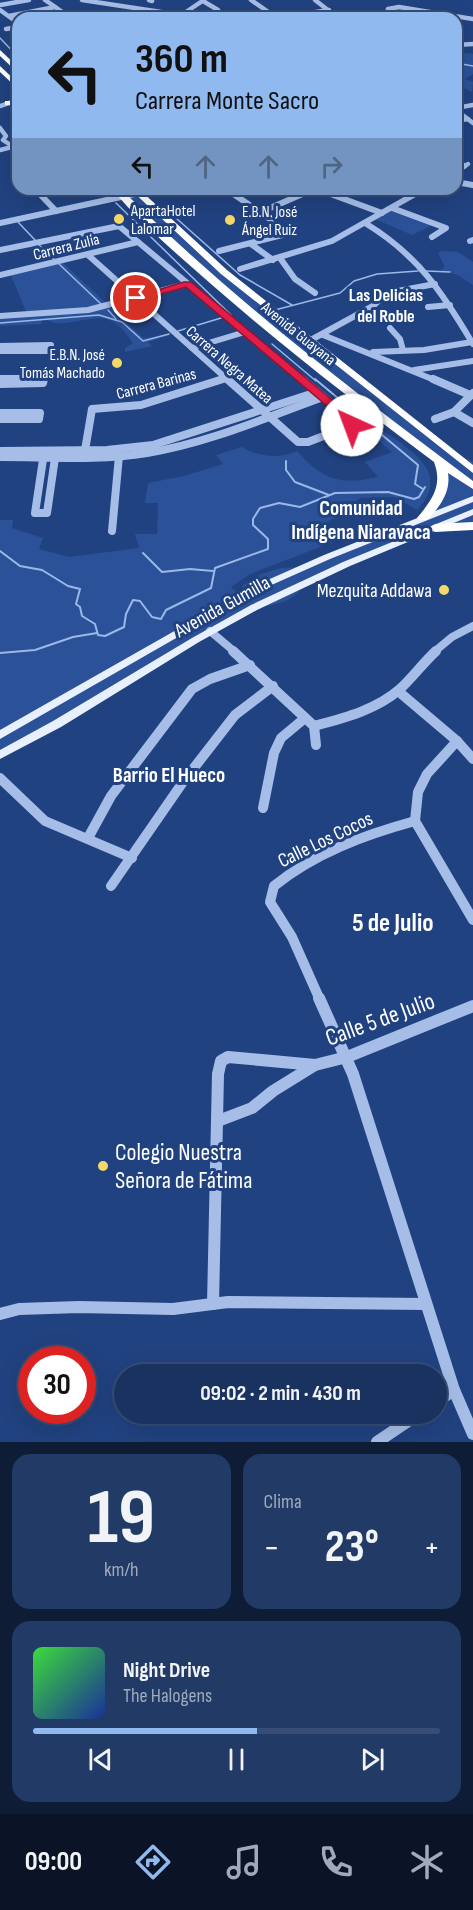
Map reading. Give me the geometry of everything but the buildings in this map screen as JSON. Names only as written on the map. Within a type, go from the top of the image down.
[{"type":"highway","points":[[0,52],[12,65]]},
{"type":"highway","points":[[0,68],[12,81]]},
{"type":"highway","name":"Avenida Guayana","points":[[119,195],[211,280],[335,382],[473,486]]},
{"type":"highway","name":"Avenida Guayana","points":[[147,195],[195,247],[309,341],[473,470]]},
{"type":"highway","points":[[454,455],[473,461]]},
{"type":"highway","points":[[423,518],[436,505],[444,484],[438,461]]},
{"type":"highway","points":[[435,528],[473,526]]},
{"type":"main road","name":"Avenida Gumilla","points":[[0,735],[165,638],[255,589],[473,499]]},
{"type":"main road","name":"Avenida Gumilla","points":[[0,755],[70,717],[210,631],[293,588],[473,512]]},
{"type":"street","points":[[0,5],[26,0]]},
{"type":"street","points":[[45,0],[62,12]]},
{"type":"street","points":[[83,0],[151,12]]},
{"type":"street","points":[[186,12],[203,0],[220,12]]},
{"type":"street","points":[[251,0],[268,12]]},
{"type":"street","points":[[315,0],[330,12]]},
{"type":"street","points":[[29,12],[55,7]]},
{"type":"street","points":[[391,12],[388,9],[399,7],[427,12]]},
{"type":"street","points":[[0,10],[12,19]]},
{"type":"street","points":[[315,12],[328,10]]},
{"type":"street","points":[[6,29],[12,27]]},
{"type":"street","points":[[0,106],[4,103]]},
{"type":"street","points":[[0,128],[6,134],[3,140],[12,147]]},
{"type":"street","points":[[0,150],[12,147]]},
{"type":"street","points":[[462,168],[468,164]]},
{"type":"street","points":[[41,195],[55,210]]},
{"type":"street","points":[[0,222],[119,195]]},
{"type":"street","points":[[219,251],[286,234],[261,212],[235,195]]},
{"type":"street","points":[[261,212],[301,195]]},
{"type":"street","points":[[332,195],[382,213]]},
{"type":"street","points":[[240,269],[332,241],[414,195]]},
{"type":"street","points":[[392,208],[446,228],[432,237]]},
{"type":"street","points":[[365,223],[393,240],[435,284],[472,343],[370,353]]},
{"type":"street","points":[[0,250],[115,225],[320,395]]},
{"type":"street","name":"Carrera Zulia","points":[[0,275],[138,242]]},
{"type":"street","points":[[251,244],[276,259],[295,279],[315,293]]},
{"type":"street","name":"Carrera Negra Matea","points":[[88,255],[302,443],[353,424],[320,395]]},
{"type":"street","points":[[0,316],[68,313],[188,284]]},
{"type":"street","points":[[309,341],[373,306],[387,293],[435,284]]},
{"type":"street","points":[[428,307],[450,306]]},
{"type":"street","points":[[390,328],[400,339],[403,350]]},
{"type":"street","points":[[192,348],[245,332]]},
{"type":"street","points":[[322,335],[471,394],[454,412],[435,419]]},
{"type":"street","points":[[0,346],[51,345],[50,351],[0,351]]},
{"type":"street","points":[[414,370],[473,361]]},
{"type":"street","points":[[0,378],[44,378],[43,384],[0,384]]},
{"type":"street","name":"Carrera Barinas","points":[[85,454],[92,409],[141,405],[226,378]]},
{"type":"street","points":[[0,451],[119,456],[179,446],[320,395]]},
{"type":"street","points":[[454,412],[473,423]]},
{"type":"street","points":[[0,413],[40,413],[39,419],[0,419]]},
{"type":"street","points":[[85,454],[162,443],[266,413]]},
{"type":"street","points":[[44,454],[35,513],[47,513],[56,454]]},
{"type":"street","points":[[0,458],[44,454]]},
{"type":"street","points":[[112,531],[119,456]]},
{"type":"street","points":[[314,726],[341,719],[383,701],[398,691],[441,647],[473,626]]},
{"type":"street","points":[[210,631],[250,664],[314,726],[316,745]]},
{"type":"street","points":[[88,838],[111,796],[192,689],[210,679],[250,664]]},
{"type":"street","points":[[111,886],[183,782],[235,715],[273,686]]},
{"type":"street","points":[[398,691],[457,741],[473,759]]},
{"type":"street","points":[[263,808],[274,753],[281,738],[305,718]]},
{"type":"street","points":[[457,741],[427,774],[418,792],[416,821],[473,920]]},
{"type":"street","points":[[0,778],[38,816],[55,826],[132,858]]},
{"type":"street","name":"Calle Los Cocos","points":[[347,1057],[292,936],[272,907],[270,891],[279,881],[368,834],[416,821]]},
{"type":"street","name":"Calle 5 de Julio","points":[[218,1121],[219,1068],[221,1061],[228,1057],[315,1065],[347,1057],[470,1011]]},
{"type":"street","points":[[347,1057],[454,1390],[473,1434]]},
{"type":"street","points":[[213,1304],[218,1121],[252,1108],[273,1091],[315,1065]]},
{"type":"street","points":[[0,1314],[19,1309],[173,1309],[213,1304],[426,1304]]},
{"type":"street","points":[[447,1395],[454,1390]]},
{"type":"street","points":[[377,1442],[404,1424]]},
{"type":"shaded area","points":[[473,54],[473,74],[465,79],[473,82],[472,92],[462,87],[462,55]]},
{"type":"shaded area","points":[[115,195],[140,195],[187,241],[454,455],[473,461],[473,526],[435,528],[304,583],[300,590],[289,599],[268,606],[252,608],[0,755],[0,520],[13,520],[12,528],[43,538],[39,549],[69,557],[139,548],[135,534],[157,534],[158,503],[145,503],[148,483],[184,476],[223,464],[216,455],[242,447],[269,456],[297,451],[315,468],[333,478],[365,480],[378,477],[365,462],[392,452],[364,428],[374,424],[421,461],[428,471],[431,483],[427,496],[417,510],[395,497],[359,498],[348,510],[329,521],[321,529],[333,542],[250,574],[231,587],[240,596],[243,585],[261,574],[281,568],[303,567],[423,518],[432,510],[441,466],[335,382],[123,197],[0,220]]},
{"type":"shaded area","points":[[392,208],[426,221],[430,226],[412,235],[373,218]]},
{"type":"shaded area","points":[[458,252],[473,262],[473,285],[458,275],[440,270],[445,267],[438,253]]},
{"type":"shaded area","points":[[61,261],[143,338],[171,335],[148,342],[152,346],[125,352],[125,348],[133,343],[117,324],[102,318],[59,323],[42,320],[41,324],[0,326],[0,316],[28,316],[10,273]]},
{"type":"waterway","points":[[0,38],[12,51]]},
{"type":"waterway","points":[[462,64],[473,66]]},
{"type":"waterway","points":[[116,203],[231,315]]},
{"type":"waterway","points":[[176,218],[240,275],[292,305]]},
{"type":"waterway","points":[[18,222],[35,240]]},
{"type":"waterway","points":[[38,244],[55,260]]},
{"type":"waterway","points":[[59,264],[101,304]]},
{"type":"waterway","points":[[275,310],[340,293],[354,281],[377,274],[418,271]]},
{"type":"waterway","points":[[426,271],[450,272]]},
{"type":"waterway","points":[[108,310],[116,319]]},
{"type":"waterway","points":[[0,323],[99,315],[122,322],[143,341],[169,334]]},
{"type":"waterway","points":[[178,331],[221,318]]},
{"type":"waterway","points":[[272,344],[316,381]]},
{"type":"waterway","points":[[315,379],[418,465],[415,484],[423,489]]},
{"type":"waterway","points":[[286,461],[286,470],[295,482],[329,495]]},
{"type":"waterway","points":[[0,551],[20,566],[42,570],[68,586],[80,589],[76,604],[80,607],[82,616],[95,624],[98,635],[105,636],[124,627],[126,614],[133,600],[140,601],[152,617],[161,619],[166,610],[211,588],[215,568],[268,549],[268,539],[253,525],[253,519],[260,508],[279,503],[300,507],[335,493],[388,492],[414,499],[419,497],[425,487]]},
{"type":"waterway","points":[[143,553],[162,572],[190,569],[213,571]]},
{"type":"waterway","points":[[0,653],[35,650],[73,637],[97,633]]},
{"type":"place","name":"ApartaHotel Lalomar","points":[[119,219]]},
{"type":"place","name":"E.B.N. José Ángel Ruiz","points":[[230,220]]},
{"type":"place","name":"E.B.N. José Tomás Machado","points":[[117,363]]},
{"type":"place","name":"Mezquita Addawa","points":[[444,590]]},
{"type":"place","name":"Colegio Nuestra Señora de Fátima","points":[[103,1166]]},
{"type":"district","name":"Las Delicias del Roble","points":[[386,305]]},
{"type":"district","name":"Comunidad Indígena Niaravaca","points":[[361,520]]},
{"type":"district","name":"Barrio El Hueco","points":[[169,775]]},
{"type":"district","name":"5 de Julio","points":[[393,922]]},
{"type":"route","points":[[136,298],[188,284],[352,421],[352,425]]}]
